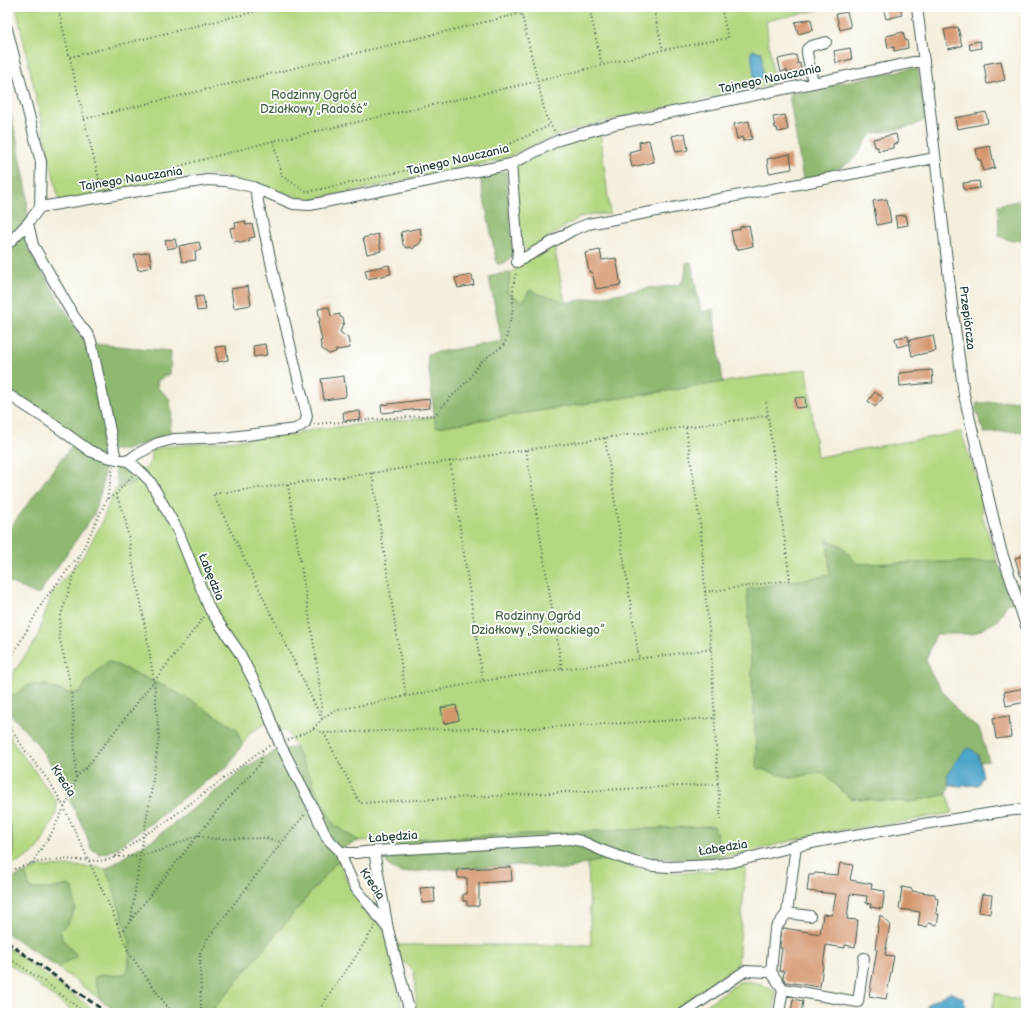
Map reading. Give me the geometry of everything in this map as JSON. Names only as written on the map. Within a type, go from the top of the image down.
[{"type":"street","name":"Przepiórcza","points":[[917,7],[964,395],[1001,550],[1026,626]]},
{"type":"street","points":[[7,29],[41,162],[40,207],[28,223],[7,245]]},
{"type":"street","points":[[813,83],[807,49],[811,46],[826,42]]},
{"type":"street","name":"Tajnego Nauczania","points":[[40,207],[207,180],[226,181],[255,188],[293,204],[310,205],[511,164],[559,140],[615,124],[924,60]]},
{"type":"street","points":[[517,262],[573,230],[588,224],[935,158]]},
{"type":"street","points":[[511,164],[518,250],[517,262]]},
{"type":"street","points":[[128,461],[158,443],[174,439],[231,437],[296,429],[305,424],[307,416],[277,290],[255,188]]},
{"type":"street","points":[[28,223],[33,245],[73,315],[89,336],[91,341],[116,459]]},
{"type":"street","name":"Łabędzia","points":[[7,394],[46,418],[90,451],[100,455],[128,461],[150,481],[178,531],[210,610],[239,652],[260,693],[279,742],[312,804],[328,838],[340,851],[348,853],[570,838],[634,862],[652,866],[671,867],[733,862],[796,846],[842,837],[1026,809]]},
{"type":"street","points":[[779,1013],[783,989],[771,972],[775,929],[787,913],[796,846]]},
{"type":"street","name":"Krecia","points":[[340,851],[357,890],[388,929]]},
{"type":"street","name":"Krecia","points":[[374,851],[388,929],[410,1013]]},
{"type":"street","points":[[787,913],[810,916]]},
{"type":"street","points":[[783,989],[858,1002],[864,958]]},
{"type":"street","points":[[689,1012],[745,971],[771,972]]},
{"type":"path","points":[[58,7],[99,179],[115,183],[273,141],[538,81],[663,50],[728,38],[721,7]]},
{"type":"path","points":[[70,57],[273,7]]},
{"type":"path","points":[[520,7],[546,117],[557,135]]},
{"type":"path","points":[[589,7],[602,65]]},
{"type":"path","points":[[653,7],[663,50]]},
{"type":"path","points":[[84,119],[522,13]]},
{"type":"path","points":[[273,141],[282,176],[307,192],[492,152],[551,126]]},
{"type":"path","points":[[305,424],[318,425],[435,415],[470,378],[474,369],[505,343],[514,309],[513,287],[517,262]]},
{"type":"path","points":[[705,592],[790,580],[766,401]]},
{"type":"path","points":[[322,719],[213,494],[288,485],[605,438],[767,416]]},
{"type":"path","points":[[686,428],[701,530],[705,592],[711,649],[721,822]]},
{"type":"path","points":[[605,438],[639,659]]},
{"type":"path","points":[[526,450],[562,668]]},
{"type":"path","points":[[32,863],[51,834],[72,792],[76,777],[73,709],[70,682],[59,636],[60,618],[81,553],[107,499],[116,459]]},
{"type":"path","points":[[450,461],[483,681]]},
{"type":"path","points":[[107,499],[116,494],[138,469]]},
{"type":"path","points":[[372,473],[406,696]]},
{"type":"path","points":[[288,485],[316,658],[322,719]]},
{"type":"path","points":[[116,494],[126,522],[142,608],[154,681],[159,737],[131,920]]},
{"type":"path","points":[[7,665],[44,600],[81,553]]},
{"type":"path","points":[[76,777],[87,766],[210,610]]},
{"type":"path","points":[[7,872],[32,863],[61,859],[103,861],[115,857],[144,835],[167,821],[263,749],[313,729],[322,719],[333,711],[483,681],[562,668],[711,649]]},
{"type":"path","points":[[313,729],[324,733],[474,728],[495,730],[715,718]]},
{"type":"path","name":"Krecia","points":[[7,720],[11,729],[25,750],[51,784],[64,807],[111,909],[129,953],[173,1013]]},
{"type":"path","points":[[324,733],[360,803],[718,784]]},
{"type":"path","points":[[121,933],[222,805],[260,764],[263,749]]},
{"type":"path","points":[[201,1013],[200,953],[205,942],[312,804]]},
{"type":"path","points":[[115,857],[140,856],[165,849],[198,835],[213,839],[264,838],[282,842]]},
{"type":"path","points":[[317,1013],[351,964],[380,918]]},
{"type":"path","points":[[7,956],[49,984],[85,1013]]},
{"type":"path","points":[[166,1005],[167,1013]]},
{"type":"green space","name":"Rodzinny Ogród Działkowy „Radość”","points":[[16,7],[830,7],[766,21],[774,84],[609,120],[557,135],[501,160],[310,200],[213,174],[59,201]]},
{"type":"green space","points":[[907,69],[918,69],[927,119],[913,126],[871,134],[857,155],[846,165],[824,174],[803,180],[789,94]]},
{"type":"green space","points":[[7,99],[27,191],[28,249],[85,343],[171,351],[170,374],[158,380],[157,387],[169,398],[172,413],[170,435],[126,450],[109,450],[102,488],[94,514],[38,595],[7,581],[7,532],[58,463],[78,439],[7,392]]},
{"type":"green space","points":[[600,131],[610,214],[591,214],[578,218],[527,250],[523,247],[519,235],[515,167],[562,144]]},
{"type":"green space","points":[[506,171],[513,254],[506,262],[497,264],[480,178]]},
{"type":"green space","points":[[1026,199],[1026,239],[1012,241],[999,236],[998,205]]},
{"type":"green space","points":[[554,246],[565,303],[530,290],[522,302],[507,292],[511,273],[523,262]]},
{"type":"green space","points":[[691,262],[701,312],[713,309],[723,382],[436,427],[427,354],[502,341],[489,277],[497,274],[511,273],[507,292],[522,302],[530,290],[565,303],[680,284],[685,277],[686,263]]},
{"type":"green space","name":"Rodzinny Ogród Działkowy „Słowackiego”","points":[[807,369],[817,457],[961,432],[982,495],[982,515],[997,561],[856,564],[842,546],[827,540],[831,575],[747,589],[791,778],[822,772],[850,798],[911,802],[947,794],[952,813],[889,824],[834,831],[748,852],[724,856],[713,826],[359,841],[334,825],[287,731],[266,724],[249,733],[242,745],[237,729],[166,687],[108,661],[86,682],[80,693],[67,693],[45,685],[29,685],[7,700],[9,687],[15,670],[37,639],[53,592],[84,555],[101,525],[114,490],[137,481],[152,460],[151,451],[164,447],[298,434],[315,429],[435,417],[437,427]]},
{"type":"green space","points":[[1026,400],[1026,431],[984,433],[976,409],[977,403]]},
{"type":"green space","points":[[121,462],[144,470],[137,481],[118,488],[115,469]]},
{"type":"green space","points":[[827,540],[842,546],[857,564],[997,561],[1008,584],[1026,583],[1026,601],[1007,604],[997,621],[973,634],[936,634],[926,660],[930,672],[946,696],[962,716],[979,728],[989,761],[980,762],[978,754],[947,775],[949,785],[947,794],[911,802],[850,798],[822,772],[791,778],[757,768],[747,589],[830,575]]},
{"type":"green space","points":[[108,661],[166,687],[237,729],[242,745],[228,766],[189,793],[114,850],[100,854],[91,849],[85,831],[54,769],[38,745],[12,716],[7,705],[7,700],[29,685],[45,685],[67,693],[80,693],[86,682]]},
{"type":"green space","points":[[7,732],[19,751],[57,802],[56,814],[42,842],[35,852],[17,863],[7,864],[7,860],[14,854],[11,825],[7,822]]},
{"type":"green space","points":[[295,747],[334,825],[359,841],[346,846],[339,859],[211,1013],[118,1013],[102,1001],[94,978],[102,974],[116,976],[126,973],[129,965],[130,942],[106,869],[155,838],[251,764],[276,751]]},
{"type":"green space","points":[[7,822],[11,825],[14,855],[7,860]]},
{"type":"green space","points":[[714,826],[724,856],[706,860],[668,858],[640,859],[624,864],[608,859],[565,870],[519,865],[401,873],[389,866],[373,841]]},
{"type":"green space","points":[[339,859],[350,889],[384,929],[403,1013],[211,1013],[212,1011]]},
{"type":"green space","points":[[608,859],[636,868],[683,873],[711,871],[746,864],[738,964],[670,1013],[418,1013],[416,1007],[414,972],[402,960],[395,945],[591,945],[588,863]]},
{"type":"green space","points":[[71,866],[106,869],[114,889],[130,942],[129,965],[126,973],[116,976],[102,974],[94,978],[102,1001],[57,967],[77,956],[62,939],[60,931],[68,923],[69,885],[50,889],[30,889],[25,873],[40,867]]},
{"type":"green space","points":[[25,873],[30,889],[50,889],[69,885],[73,888],[75,909],[68,923],[60,931],[62,939],[77,956],[57,967],[7,933],[7,880]]},
{"type":"green space","points":[[7,947],[98,1013],[75,1013],[7,962]]},
{"type":"green space","points":[[746,981],[762,984],[776,992],[773,1013],[701,1013],[702,1008],[739,982]]},
{"type":"green space","points":[[995,993],[1022,1001],[1026,1000],[1026,1013],[992,1013]]},
{"type":"water","points":[[753,50],[762,52],[762,79],[754,78],[751,52]]},
{"type":"water","points":[[968,748],[978,755],[983,776],[978,785],[949,785],[947,775],[960,755]]},
{"type":"water","points":[[950,992],[963,998],[968,1013],[924,1013],[929,1003]]},
{"type":"building","points":[[883,7],[900,7],[902,15],[886,19]]},
{"type":"building","points":[[847,12],[851,27],[840,30],[836,14]]},
{"type":"building","points":[[811,19],[813,30],[798,34],[795,22]]},
{"type":"building","points":[[958,27],[962,46],[948,49],[944,30]]},
{"type":"building","points":[[903,32],[905,40],[907,40],[908,48],[894,51],[894,47],[888,48],[886,36]]},
{"type":"building","points":[[980,41],[981,48],[970,50],[969,43]]},
{"type":"building","points":[[850,48],[852,59],[836,63],[834,51]]},
{"type":"building","points":[[796,55],[798,64],[800,63],[801,71],[787,73],[787,70],[781,72],[778,59]]},
{"type":"building","points":[[1001,61],[1005,80],[987,84],[984,64]]},
{"type":"building","points":[[986,112],[988,123],[957,129],[955,118]]},
{"type":"building","points":[[785,115],[788,130],[778,132],[777,128],[775,128],[773,117]]},
{"type":"building","points":[[749,121],[752,139],[743,141],[742,137],[737,139],[734,124]]},
{"type":"building","points":[[685,133],[688,150],[676,152],[672,136]]},
{"type":"building","points":[[896,134],[898,143],[893,144],[893,148],[878,151],[878,147],[875,147],[873,139]]},
{"type":"building","points":[[649,140],[654,162],[632,167],[629,152],[640,149],[639,142]]},
{"type":"building","points":[[990,146],[995,168],[983,171],[981,160],[978,160],[976,149]]},
{"type":"building","points":[[790,154],[792,169],[769,173],[767,159]]},
{"type":"building","points":[[979,181],[980,188],[964,190],[963,183]]},
{"type":"building","points":[[887,199],[891,222],[877,225],[873,201]]},
{"type":"building","points":[[906,215],[908,225],[897,227],[895,216]]},
{"type":"building","points":[[245,221],[246,225],[252,224],[255,237],[249,238],[249,241],[240,243],[239,241],[233,242],[230,228],[236,227],[235,223]]},
{"type":"building","points":[[749,225],[753,246],[736,250],[731,231]]},
{"type":"building","points":[[420,228],[422,240],[418,245],[413,249],[410,247],[407,248],[403,245],[401,232]]},
{"type":"building","points":[[378,234],[381,251],[367,254],[363,238]]},
{"type":"building","points":[[175,239],[177,247],[167,249],[165,240]]},
{"type":"building","points":[[199,242],[201,250],[195,251],[196,260],[182,262],[179,246]]},
{"type":"building","points":[[600,250],[602,260],[616,258],[621,285],[596,289],[592,272],[589,272],[585,253]]},
{"type":"building","points":[[149,252],[152,267],[138,270],[134,255]]},
{"type":"building","points":[[389,265],[391,274],[367,279],[365,270]]},
{"type":"building","points":[[472,275],[474,285],[458,288],[455,278]]},
{"type":"building","points":[[248,286],[251,305],[234,308],[231,289]]},
{"type":"building","points":[[203,296],[206,310],[197,311],[195,297]]},
{"type":"building","points":[[329,307],[331,316],[340,314],[340,317],[343,318],[344,322],[340,332],[348,338],[350,348],[336,350],[336,352],[329,354],[322,349],[320,341],[322,341],[318,322],[320,321],[318,309]]},
{"type":"building","points":[[933,335],[936,351],[912,356],[909,340]]},
{"type":"building","points":[[908,336],[910,344],[897,347],[895,338]]},
{"type":"building","points":[[265,344],[267,355],[254,357],[253,346]]},
{"type":"building","points":[[226,346],[228,360],[218,362],[215,347]]},
{"type":"building","points":[[932,370],[933,383],[900,386],[899,373]]},
{"type":"building","points":[[344,376],[345,397],[324,400],[321,379]]},
{"type":"building","points":[[875,392],[883,398],[875,407],[868,401]]},
{"type":"building","points":[[805,397],[806,407],[796,408],[795,398]]},
{"type":"building","points":[[429,399],[430,408],[382,413],[381,405]]},
{"type":"building","points":[[360,411],[361,419],[344,421],[343,412]]},
{"type":"building","points":[[1026,555],[1026,588],[1024,588],[1015,558]]},
{"type":"building","points":[[1025,688],[1026,702],[1006,706],[1004,692]]},
{"type":"building","points":[[456,705],[459,720],[444,724],[441,708]]},
{"type":"building","points":[[1009,716],[1011,737],[996,739],[993,718]]},
{"type":"building","points":[[840,863],[853,865],[850,880],[872,884],[871,889],[885,891],[882,909],[871,907],[871,904],[866,903],[867,896],[850,894],[847,919],[858,920],[855,947],[845,945],[845,948],[826,945],[820,987],[786,982],[783,978],[784,971],[779,971],[782,948],[780,948],[781,931],[784,928],[820,934],[823,914],[832,915],[836,894],[807,891],[809,875],[814,875],[815,873],[838,875]]},
{"type":"building","points":[[511,867],[512,881],[479,883],[479,906],[467,906],[467,901],[463,901],[463,894],[467,894],[467,878],[458,878],[457,869]]},
{"type":"building","points":[[434,887],[435,902],[422,903],[420,888]]},
{"type":"building","points":[[902,887],[912,889],[912,891],[935,894],[935,898],[938,899],[936,914],[939,914],[937,925],[928,923],[927,927],[918,926],[920,912],[899,909]]},
{"type":"building","points":[[982,894],[992,895],[990,914],[979,912]]},
{"type":"building","points":[[880,915],[890,924],[885,955],[894,956],[886,999],[869,996],[877,950],[875,949],[878,928],[877,925]]},
{"type":"building","points":[[793,999],[803,1001],[801,1013],[791,1013]]},
{"type":"railway","points":[[7,942],[107,1013]]}]
